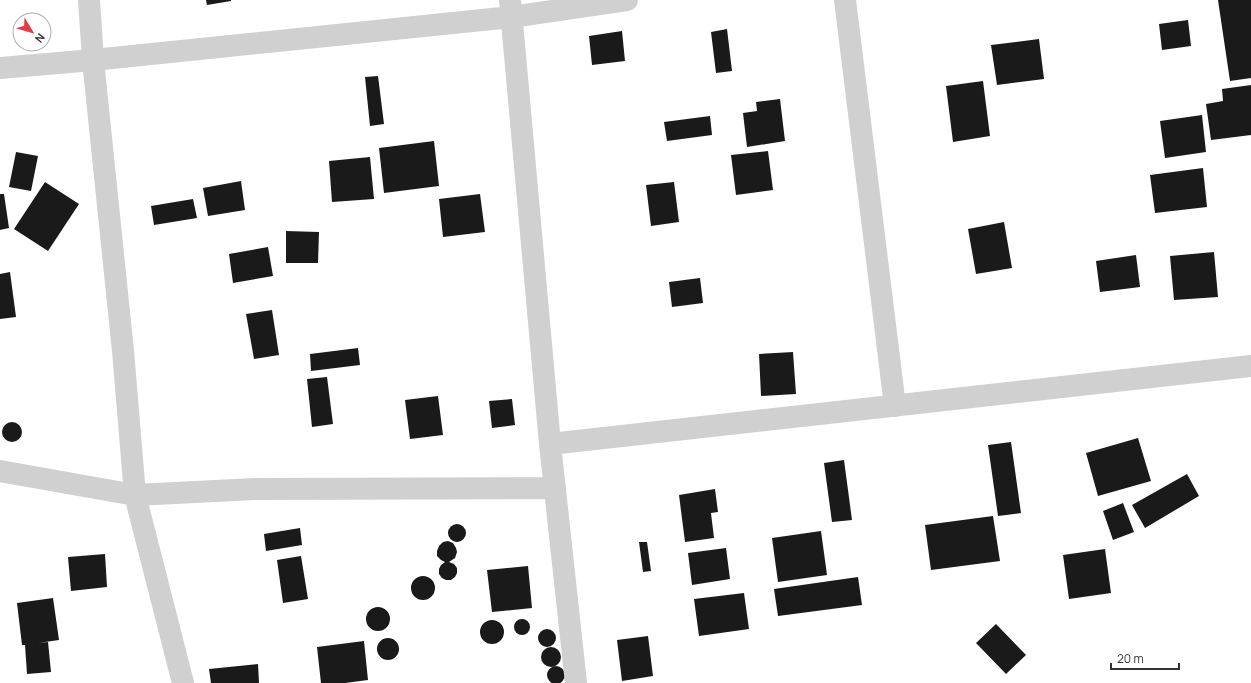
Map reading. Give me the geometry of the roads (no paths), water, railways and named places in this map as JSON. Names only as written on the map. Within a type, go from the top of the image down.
[{"type":"street","points":[[89,0],[123,351],[135,495],[183,683]]},
{"type":"street","points":[[0,68],[94,60],[511,9],[627,0]]},
{"type":"street","points":[[845,0],[895,406]]},
{"type":"street","points":[[511,9],[550,444],[576,683]]},
{"type":"street","points":[[550,444],[1251,366]]},
{"type":"street","points":[[0,472],[135,495],[255,489],[555,488]]}]
